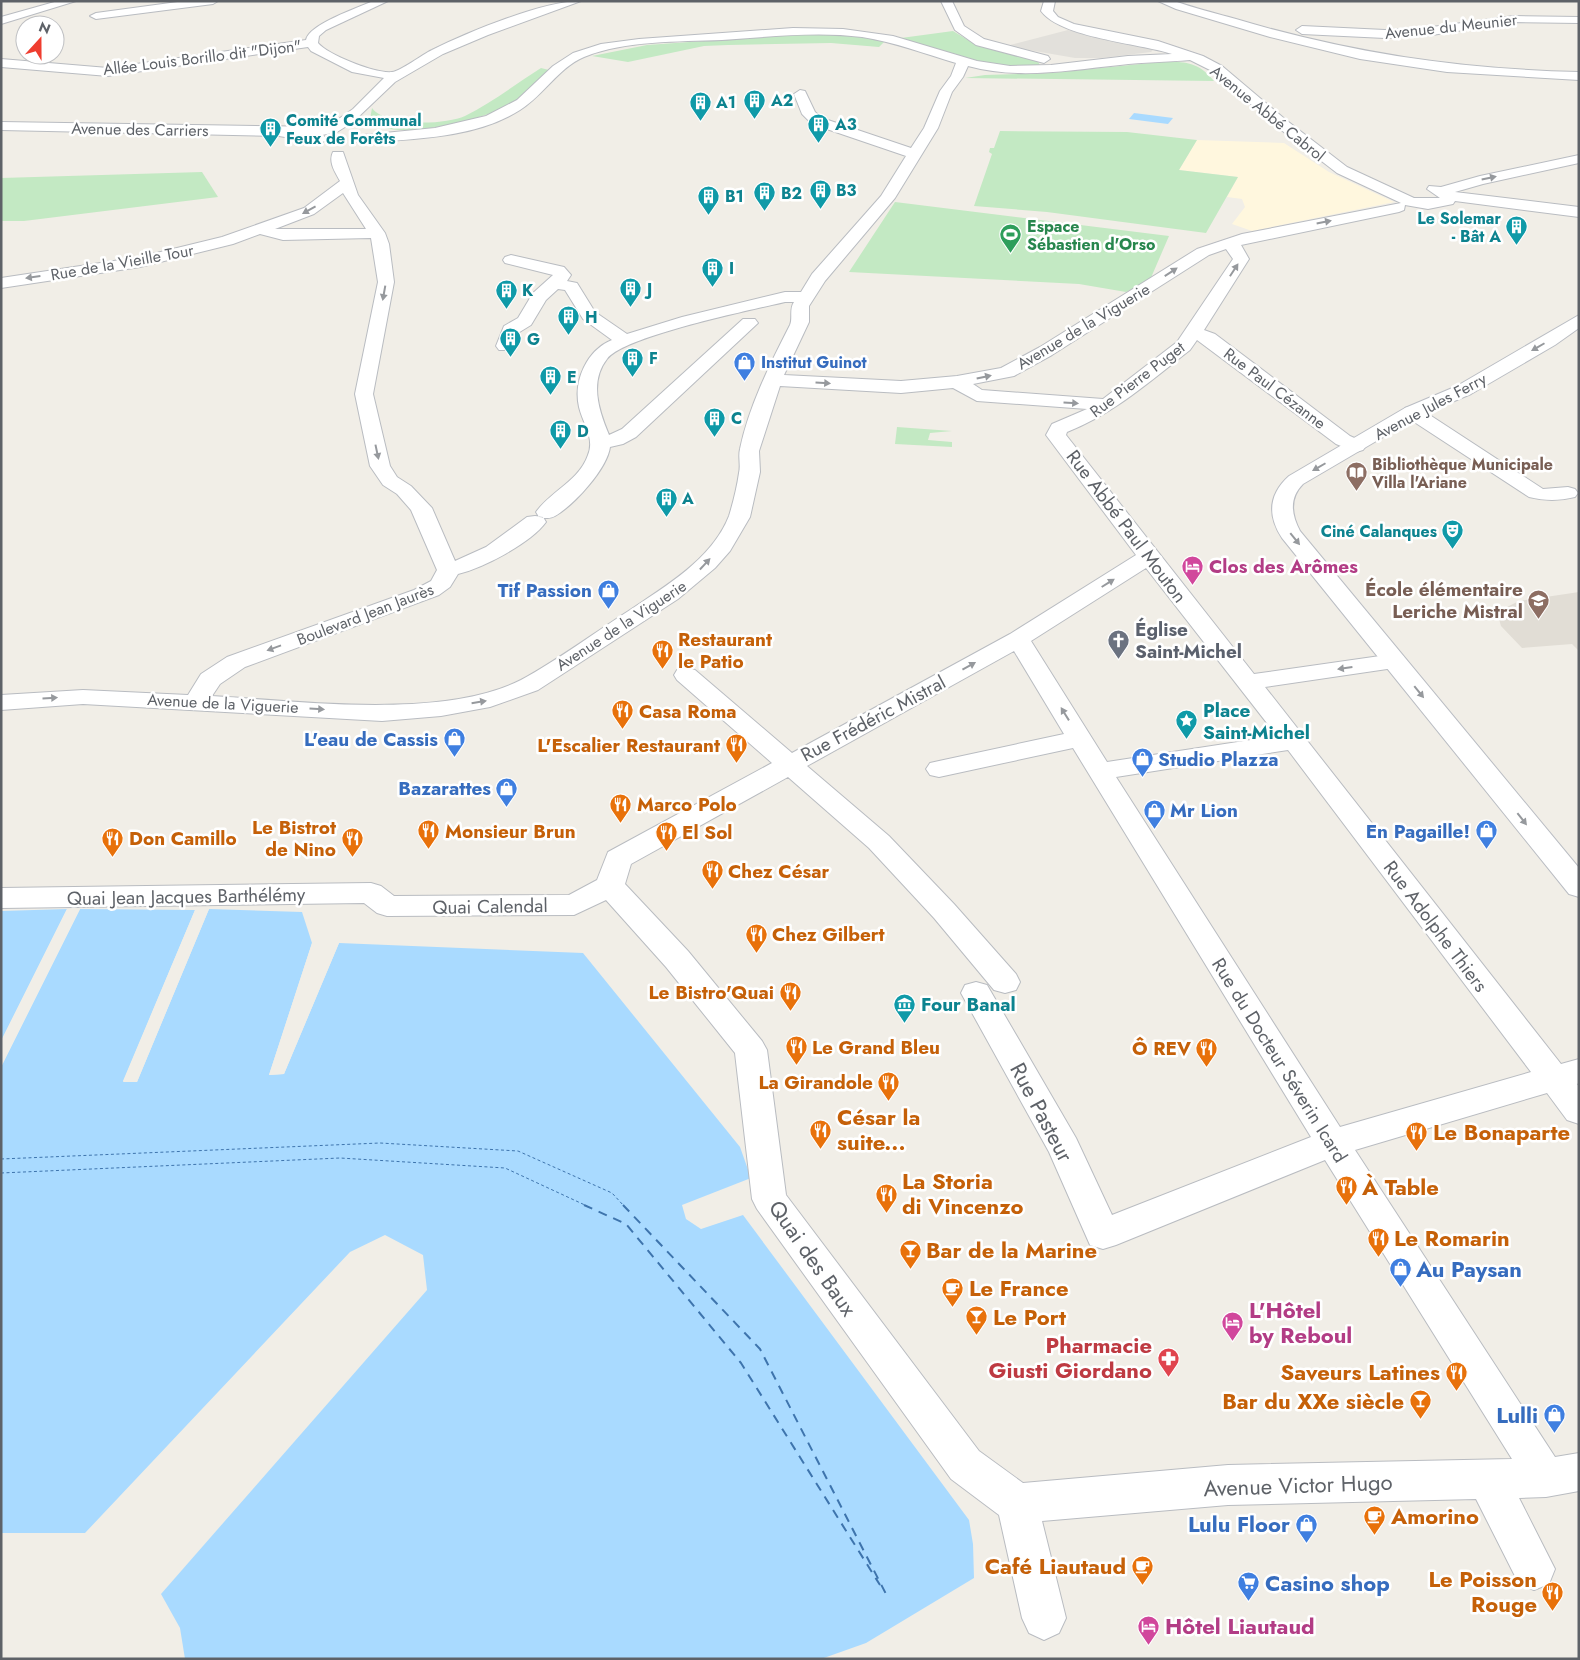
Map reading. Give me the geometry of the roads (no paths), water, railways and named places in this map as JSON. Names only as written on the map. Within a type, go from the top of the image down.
[{"type":"street","points":[[1,20],[71,1]]},
{"type":"street","points":[[83,18],[213,1]]},
{"type":"street","points":[[383,1],[316,31],[313,35],[312,43],[315,48],[356,69],[394,76]]},
{"type":"street","points":[[357,113],[359,135],[338,155],[326,135],[357,113],[380,87],[394,76],[455,44],[576,1]]},
{"type":"street","points":[[946,1],[959,28],[980,42],[1072,66]]},
{"type":"street","name":"Avenue Abbé Cabrol","points":[[1050,1],[1047,11],[1054,19],[1071,26],[1178,51],[1218,69],[1330,163],[1399,200]]},
{"type":"street","points":[[1163,1],[1306,44],[1397,63],[1500,74],[1579,76]]},
{"type":"street","name":"Avenue du Meunier","points":[[1233,23],[1345,33],[1386,34],[1432,31],[1514,19],[1579,20]]},
{"type":"street","points":[[1,29],[15,30]]},
{"type":"street","name":"Avenue des Carriers","points":[[1,126],[279,132],[326,135],[412,134],[475,123],[510,111],[526,100],[559,66],[576,57],[607,47],[653,41],[824,31],[876,36],[963,62],[1013,70]]},
{"type":"street","name":"Allée Louis Borillo dit \"Dijon\"","points":[[1,63],[108,72],[312,43]]},
{"type":"street","points":[[919,48],[939,70],[946,91]]},
{"type":"street","points":[[1146,58],[1178,51]]},
{"type":"street","points":[[957,77],[970,73],[1072,66],[1146,58],[1192,56]]},
{"type":"street","points":[[939,70],[963,62]]},
{"type":"street","points":[[774,380],[785,350],[800,322],[799,308],[805,297],[818,278],[887,198],[931,128],[946,91],[957,77],[963,62]]},
{"type":"street","points":[[800,94],[810,114],[817,121],[902,151],[915,153]]},
{"type":"street","name":"Boulevard Jean Jaurès","points":[[197,701],[210,679],[225,668],[422,595],[442,583],[448,570],[421,508],[409,494],[390,481],[380,466],[364,394],[386,282],[379,238],[351,195],[348,182],[338,163],[338,155]]},
{"type":"street","points":[[1439,199],[1464,184],[1579,159]]},
{"type":"street","name":"Avenue Abbé Cabrol","points":[[1357,177],[1417,186],[1439,199]]},
{"type":"street","name":"Rue de la Vieille Tour","points":[[1,283],[170,256],[261,230],[310,211],[348,182]]},
{"type":"street","points":[[1464,184],[1468,193],[1483,201]]},
{"type":"street","points":[[1399,200],[1399,190],[1417,186]]},
{"type":"street","name":"Avenue de la Viguerie","points":[[1439,199],[1579,212]]},
{"type":"street","name":"Avenue de la Viguerie","points":[[1,703],[83,697],[197,701],[382,712],[441,708],[490,700],[529,685],[670,594],[694,576],[722,546],[739,517],[751,461],[748,451],[759,416],[774,380],[901,387],[957,382],[1007,372],[1046,351],[1203,252],[1228,243],[1350,217],[1399,200],[1483,201],[1579,212]]},
{"type":"street","points":[[261,230],[283,235],[379,238]]},
{"type":"street","name":"Rue Pierre Puget","points":[[1066,426],[1107,405],[1184,346],[1241,259],[1236,249],[1228,243]]},
{"type":"street","points":[[505,346],[510,330],[526,321],[539,297],[563,275],[562,272],[511,260]]},
{"type":"street","points":[[556,283],[571,287],[589,315],[624,340]]},
{"type":"street","points":[[448,570],[464,567],[483,560],[541,517],[596,465],[601,454],[601,442],[587,398],[590,379],[602,352],[624,340],[785,297],[805,297]]},
{"type":"street","name":"Avenue Jules Ferry","points":[[1394,661],[1290,533],[1284,523],[1281,509],[1283,494],[1287,487],[1296,480],[1412,412],[1464,390],[1549,341],[1579,320]]},
{"type":"street","points":[[601,442],[616,440],[629,432],[749,323]]},
{"type":"street","name":"Rue Paul Cézanne","points":[[1194,332],[1209,338],[1344,440],[1356,446]]},
{"type":"street","points":[[957,382],[977,395],[1107,405]]},
{"type":"street","points":[[1024,399],[1066,426]]},
{"type":"street","points":[[1412,412],[1536,494],[1568,493]]},
{"type":"street","name":"Rue Abbé Paul Mouton","points":[[1066,426],[1056,435],[1149,557],[1295,741]]},
{"type":"street","name":"Rue Frédéric Mistral","points":[[610,886],[618,859],[1018,639],[1149,557]]},
{"type":"street","name":"Rue du Docteur Séverin Icard","points":[[1018,639],[1234,989],[1332,1142],[1562,1475]]},
{"type":"street","points":[[1248,682],[1394,661],[1579,887]]},
{"type":"street","name":"Rue Pasteur","points":[[686,675],[879,842],[944,911],[990,988],[1103,1234],[1332,1142]]},
{"type":"street","points":[[940,769],[1080,739]]},
{"type":"street","points":[[1100,771],[1295,741]]},
{"type":"street","name":"Rue Adolphe Thiers","points":[[1295,741],[1566,1075],[1579,1111]]},
{"type":"street","name":"Quai Calendal","points":[[371,894],[386,906],[574,905],[610,886]]},
{"type":"street","name":"Quai des Baux","points":[[610,886],[677,958],[751,1050],[769,1199],[965,1465],[1017,1502]]},
{"type":"street","name":"Quai Jean Jacques Barthélémy","points":[[1,898],[371,894]]},
{"type":"street","points":[[1332,1142],[1566,1075]]},
{"type":"street","name":"Avenue Victor Hugo","points":[[1017,1502],[1228,1485],[1487,1479],[1562,1475]]},
{"type":"street","points":[[1487,1479],[1534,1569]]},
{"type":"street","points":[[1017,1502],[1044,1618]]},
{"type":"water","points":[[1134,113],[1173,118],[1168,124],[1129,119]]},
{"type":"water","points":[[67,909],[1,1041],[1,911]]},
{"type":"water","points":[[80,909],[195,910],[123,1081],[137,1082],[209,909],[302,912],[312,943],[269,1075],[284,1074],[339,943],[583,953],[740,1147],[751,1178],[682,1205],[686,1219],[701,1229],[743,1215],[969,1520],[973,1544],[974,1578],[866,1643],[821,1659],[185,1659],[180,1628],[161,1594],[427,1290],[423,1255],[385,1235],[350,1252],[85,1533],[1,1533],[1,1067]]},
{"type":"place","name":"A2","points":[[755,119]]},
{"type":"place","name":"A1","points":[[700,121]]},
{"type":"place","name":"A3","points":[[819,143]]},
{"type":"place","name":"Comité Communal Feux de Forêts","points":[[270,148]]},
{"type":"place","name":"B3","points":[[820,209]]},
{"type":"place","name":"B2","points":[[765,212]]},
{"type":"place","name":"B1","points":[[709,215]]},
{"type":"place","name":"Le Solemar - Bât A","points":[[1517,246]]},
{"type":"place","name":"Espace Sébastien d'Orso","points":[[1011,254]]},
{"type":"place","name":"I","points":[[713,287]]},
{"type":"place","name":"J","points":[[631,308]]},
{"type":"place","name":"K","points":[[506,309]]},
{"type":"place","name":"H","points":[[569,336]]},
{"type":"place","name":"G","points":[[511,358]]},
{"type":"place","name":"F","points":[[633,377]]},
{"type":"place","name":"Institut Guinot","points":[[745,381]]},
{"type":"place","name":"E","points":[[551,396]]},
{"type":"place","name":"C","points":[[715,437]]},
{"type":"place","name":"D","points":[[561,450]]},
{"type":"place","name":"Bibliothèque Municipale Villa l'Ariane","points":[[1356,492]]},
{"type":"place","name":"A","points":[[666,517]]},
{"type":"place","name":"Ciné Calanques","points":[[1453,550]]},
{"type":"place","name":"Clos des Arômes","points":[[1193,585]]},
{"type":"place","name":"Tif Passion","points":[[608,609]]},
{"type":"place","name":"École élémentaire Leriche Mistral","points":[[1539,619]]},
{"type":"place","name":"Église Saint-Michel","points":[[1119,659]]},
{"type":"place","name":"Restaurant le Patio","points":[[662,669]]},
{"type":"place","name":"Casa Roma","points":[[623,730]]},
{"type":"place","name":"Place Saint-Michel","points":[[1187,740]]},
{"type":"place","name":"L'eau de Cassis","points":[[454,758]]},
{"type":"place","name":"L'Escalier Restaurant","points":[[736,764]]},
{"type":"place","name":"Studio Plazza","points":[[1142,778]]},
{"type":"place","name":"Bazarattes","points":[[507,807]]},
{"type":"place","name":"Marco Polo","points":[[621,823]]},
{"type":"place","name":"Mr Lion","points":[[1154,829]]},
{"type":"place","name":"Monsieur Brun","points":[[429,850]]},
{"type":"place","name":"En Pagaille!","points":[[1486,850]]},
{"type":"place","name":"El Sol","points":[[666,851]]},
{"type":"place","name":"Don Camillo","points":[[113,857]]},
{"type":"place","name":"Le Bistrot de Nino","points":[[352,857]]},
{"type":"place","name":"Chez César","points":[[712,890]]},
{"type":"place","name":"Chez Gilbert","points":[[756,953]]},
{"type":"place","name":"Le Bistro'Quai","points":[[790,1011]]},
{"type":"place","name":"Four Banal","points":[[905,1023]]},
{"type":"place","name":"Le Grand Bleu","points":[[796,1066]]},
{"type":"place","name":"Ô REV","points":[[1207,1067]]},
{"type":"place","name":"La Girandole","points":[[889,1101]]},
{"type":"place","name":"César la suite...","points":[[821,1149]]},
{"type":"place","name":"Le Bonaparte","points":[[1417,1151]]},
{"type":"place","name":"À Table","points":[[1346,1206]]},
{"type":"place","name":"La Storia di Vincenzo","points":[[886,1213]]},
{"type":"place","name":"Le Romarin","points":[[1378,1257]]},
{"type":"place","name":"Bar de la Marine","points":[[910,1269]]},
{"type":"place","name":"Au Paysan","points":[[1400,1288]]},
{"type":"place","name":"Le France","points":[[953,1307]]},
{"type":"place","name":"Le Port","points":[[977,1336]]},
{"type":"place","name":"L'Hôtel by Reboul","points":[[1233,1342]]},
{"type":"place","name":"Pharmacie Giusti Giordano","points":[[1168,1377]]},
{"type":"place","name":"Saveurs Latines","points":[[1456,1391]]},
{"type":"place","name":"Bar du XXe siècle","points":[[1420,1420]]},
{"type":"place","name":"Lulli","points":[[1554,1434]]},
{"type":"place","name":"Amorino","points":[[1375,1535]]},
{"type":"place","name":"Lulu Floor","points":[[1306,1543]]},
{"type":"place","name":"Café Liautaud","points":[[1142,1585]]},
{"type":"place","name":"Casino shop","points":[[1249,1602]]},
{"type":"place","name":"Le Poisson Rouge","points":[[1553,1611]]},
{"type":"place","name":"Hôtel Liautaud","points":[[1149,1645]]}]
